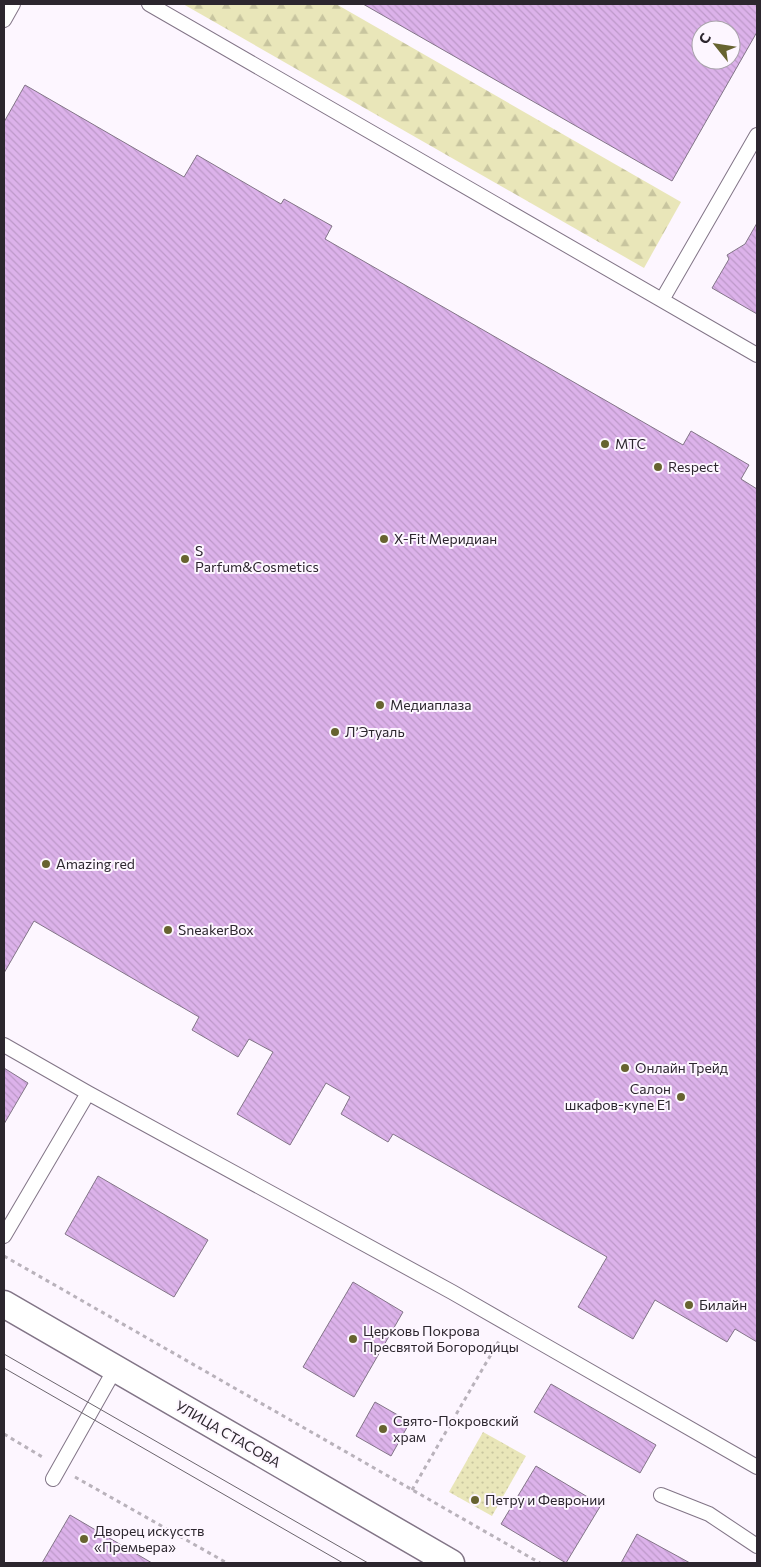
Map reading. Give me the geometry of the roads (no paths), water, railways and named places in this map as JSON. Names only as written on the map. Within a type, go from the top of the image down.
[{"type":"street","name":"УЛИЦА СТАСОВА","points":[[4,1304],[451,1563]]},
{"type":"lane","points":[[4,20],[13,4]]},
{"type":"lane","points":[[149,4],[757,355]]},
{"type":"lane","points":[[662,300],[756,140]]},
{"type":"lane","points":[[4,1044],[88,1093],[452,1292],[757,1467]]},
{"type":"lane","points":[[4,1236],[88,1093]]},
{"type":"lane","points":[[56,1473],[116,1369]]},
{"type":"lane","points":[[661,1495],[709,1514],[757,1546]]},
{"type":"tram line","points":[[4,1354],[368,1563]]},
{"type":"tram line","points":[[4,1368],[343,1563]]},
{"type":"place","name":"МТС","points":[[605,444]]},
{"type":"place","name":"Respect","points":[[658,467]]},
{"type":"place","name":"X-Fit Меридиан","points":[[384,539]]},
{"type":"place","name":"S Parfum&Cosmetics","points":[[185,559]]},
{"type":"place","name":"Медиаплаза","points":[[380,705]]},
{"type":"place","name":"Л’Этуаль","points":[[335,732]]},
{"type":"place","name":"Amazing red","points":[[46,864]]},
{"type":"place","name":"SneakerBox","points":[[168,930]]},
{"type":"place","name":"Онлайн Трейд","points":[[625,1068]]},
{"type":"place","name":"Салон шкафов-купе Е1","points":[[681,1097]]},
{"type":"place","name":"Билайн","points":[[689,1305]]},
{"type":"place","name":"Церковь Покрова Пресвятой Богородицы","points":[[353,1339]]},
{"type":"place","name":"Свято-Покровский храм","points":[[383,1429]]},
{"type":"place","name":"Петру и Февронии","points":[[475,1500]]},
{"type":"place","name":"Дворец искусств «Премьера»","points":[[84,1539]]}]
